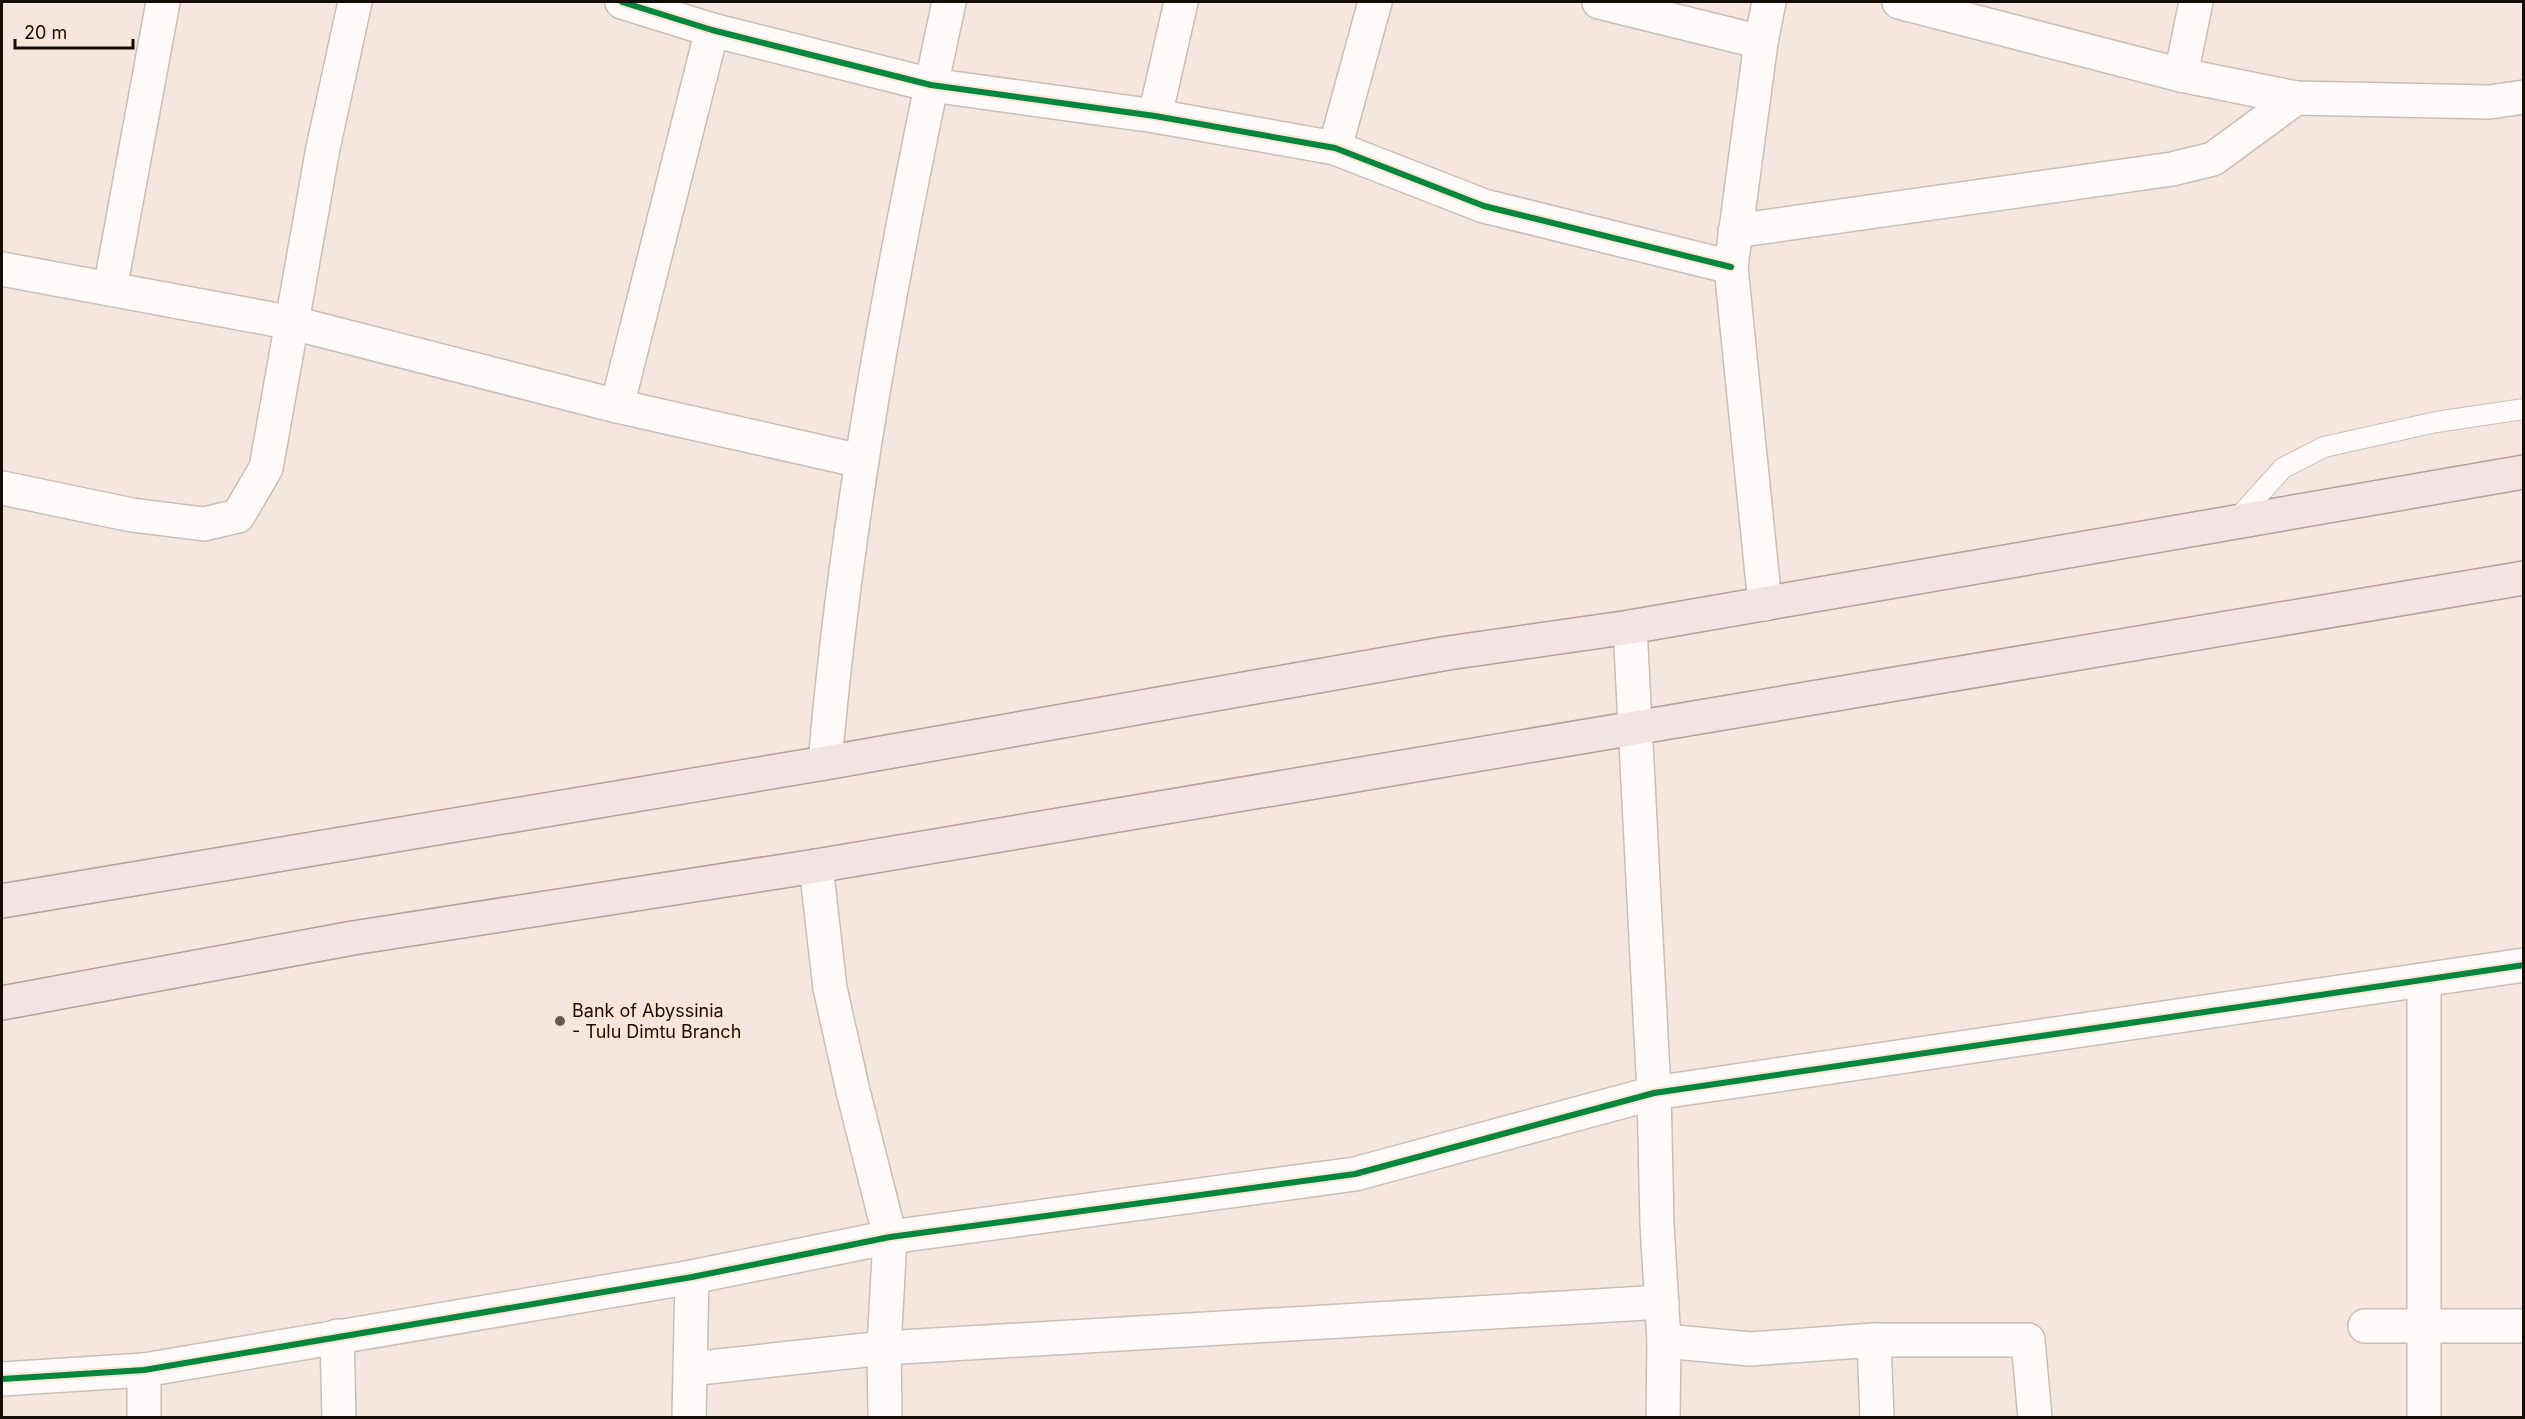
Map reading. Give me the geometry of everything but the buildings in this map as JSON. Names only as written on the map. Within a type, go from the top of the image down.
[{"type":"main road","points":[[2,901],[825,763],[1448,653],[1630,627],[2523,472]]},
{"type":"main road","points":[[2,1003],[353,938],[816,866],[2523,578]]},
{"type":"street","points":[[110,289],[163,2]]},
{"type":"street","points":[[2,488],[132,515],[204,524],[238,516],[266,468],[323,148],[355,2]]},
{"type":"street","points":[[622,2],[712,30],[931,85],[1155,116],[1335,148],[1484,206],[1731,267]]},
{"type":"street","points":[[825,763],[844,578],[861,461],[931,85],[949,2]]},
{"type":"street","points":[[1155,116],[1181,2]]},
{"type":"street","points":[[1335,148],[1375,2]]},
{"type":"street","points":[[1599,2],[1761,42]]},
{"type":"street","points":[[1765,604],[1731,267],[1761,42],[1770,2]]},
{"type":"street","points":[[1899,2],[1980,12],[2181,75],[2296,98],[2489,102],[2523,97]]},
{"type":"street","points":[[2181,75],[2196,2]]},
{"type":"street","points":[[617,406],[712,30]]},
{"type":"street","points":[[1735,231],[2172,169],[2213,159],[2296,98]]},
{"type":"street","points":[[2,269],[292,323],[617,406],[861,461]]},
{"type":"street","points":[[1630,627],[1654,1093],[1657,1224],[1664,1341],[1662,1418]]},
{"type":"street","points":[[816,866],[830,988],[890,1237],[884,1348],[885,1418]]},
{"type":"street","points":[[2,1379],[144,1370],[692,1277],[890,1237],[1355,1174],[1654,1093],[2424,982],[2523,965]]},
{"type":"street","points":[[2424,982],[2424,1418]]},
{"type":"street","points":[[689,1418],[692,1277]]},
{"type":"street","points":[[690,1369],[884,1348],[1662,1302]]},
{"type":"street","points":[[2365,1326],[2523,1326]]},
{"type":"street","points":[[337,1336],[339,1418]]},
{"type":"street","points":[[1664,1341],[1750,1349],[1874,1340],[2028,1340],[2035,1418]]},
{"type":"street","points":[[1874,1340],[1877,1418]]},
{"type":"street","points":[[144,1370],[144,1418]]},
{"type":"lane","points":[[2236,520],[2283,468],[2324,447],[2436,423],[2523,409]]},
{"type":"cycle path","points":[[622,2],[712,30],[931,85],[1155,116],[1335,148],[1484,206],[1731,267]]},
{"type":"cycle path","points":[[2,1379],[144,1370],[692,1277],[890,1237],[1355,1174],[1654,1093],[2524,965]]},
{"type":"place","name":"Bank of Abyssinia - Tulu Dimtu Branch","points":[[560,1021]]}]
